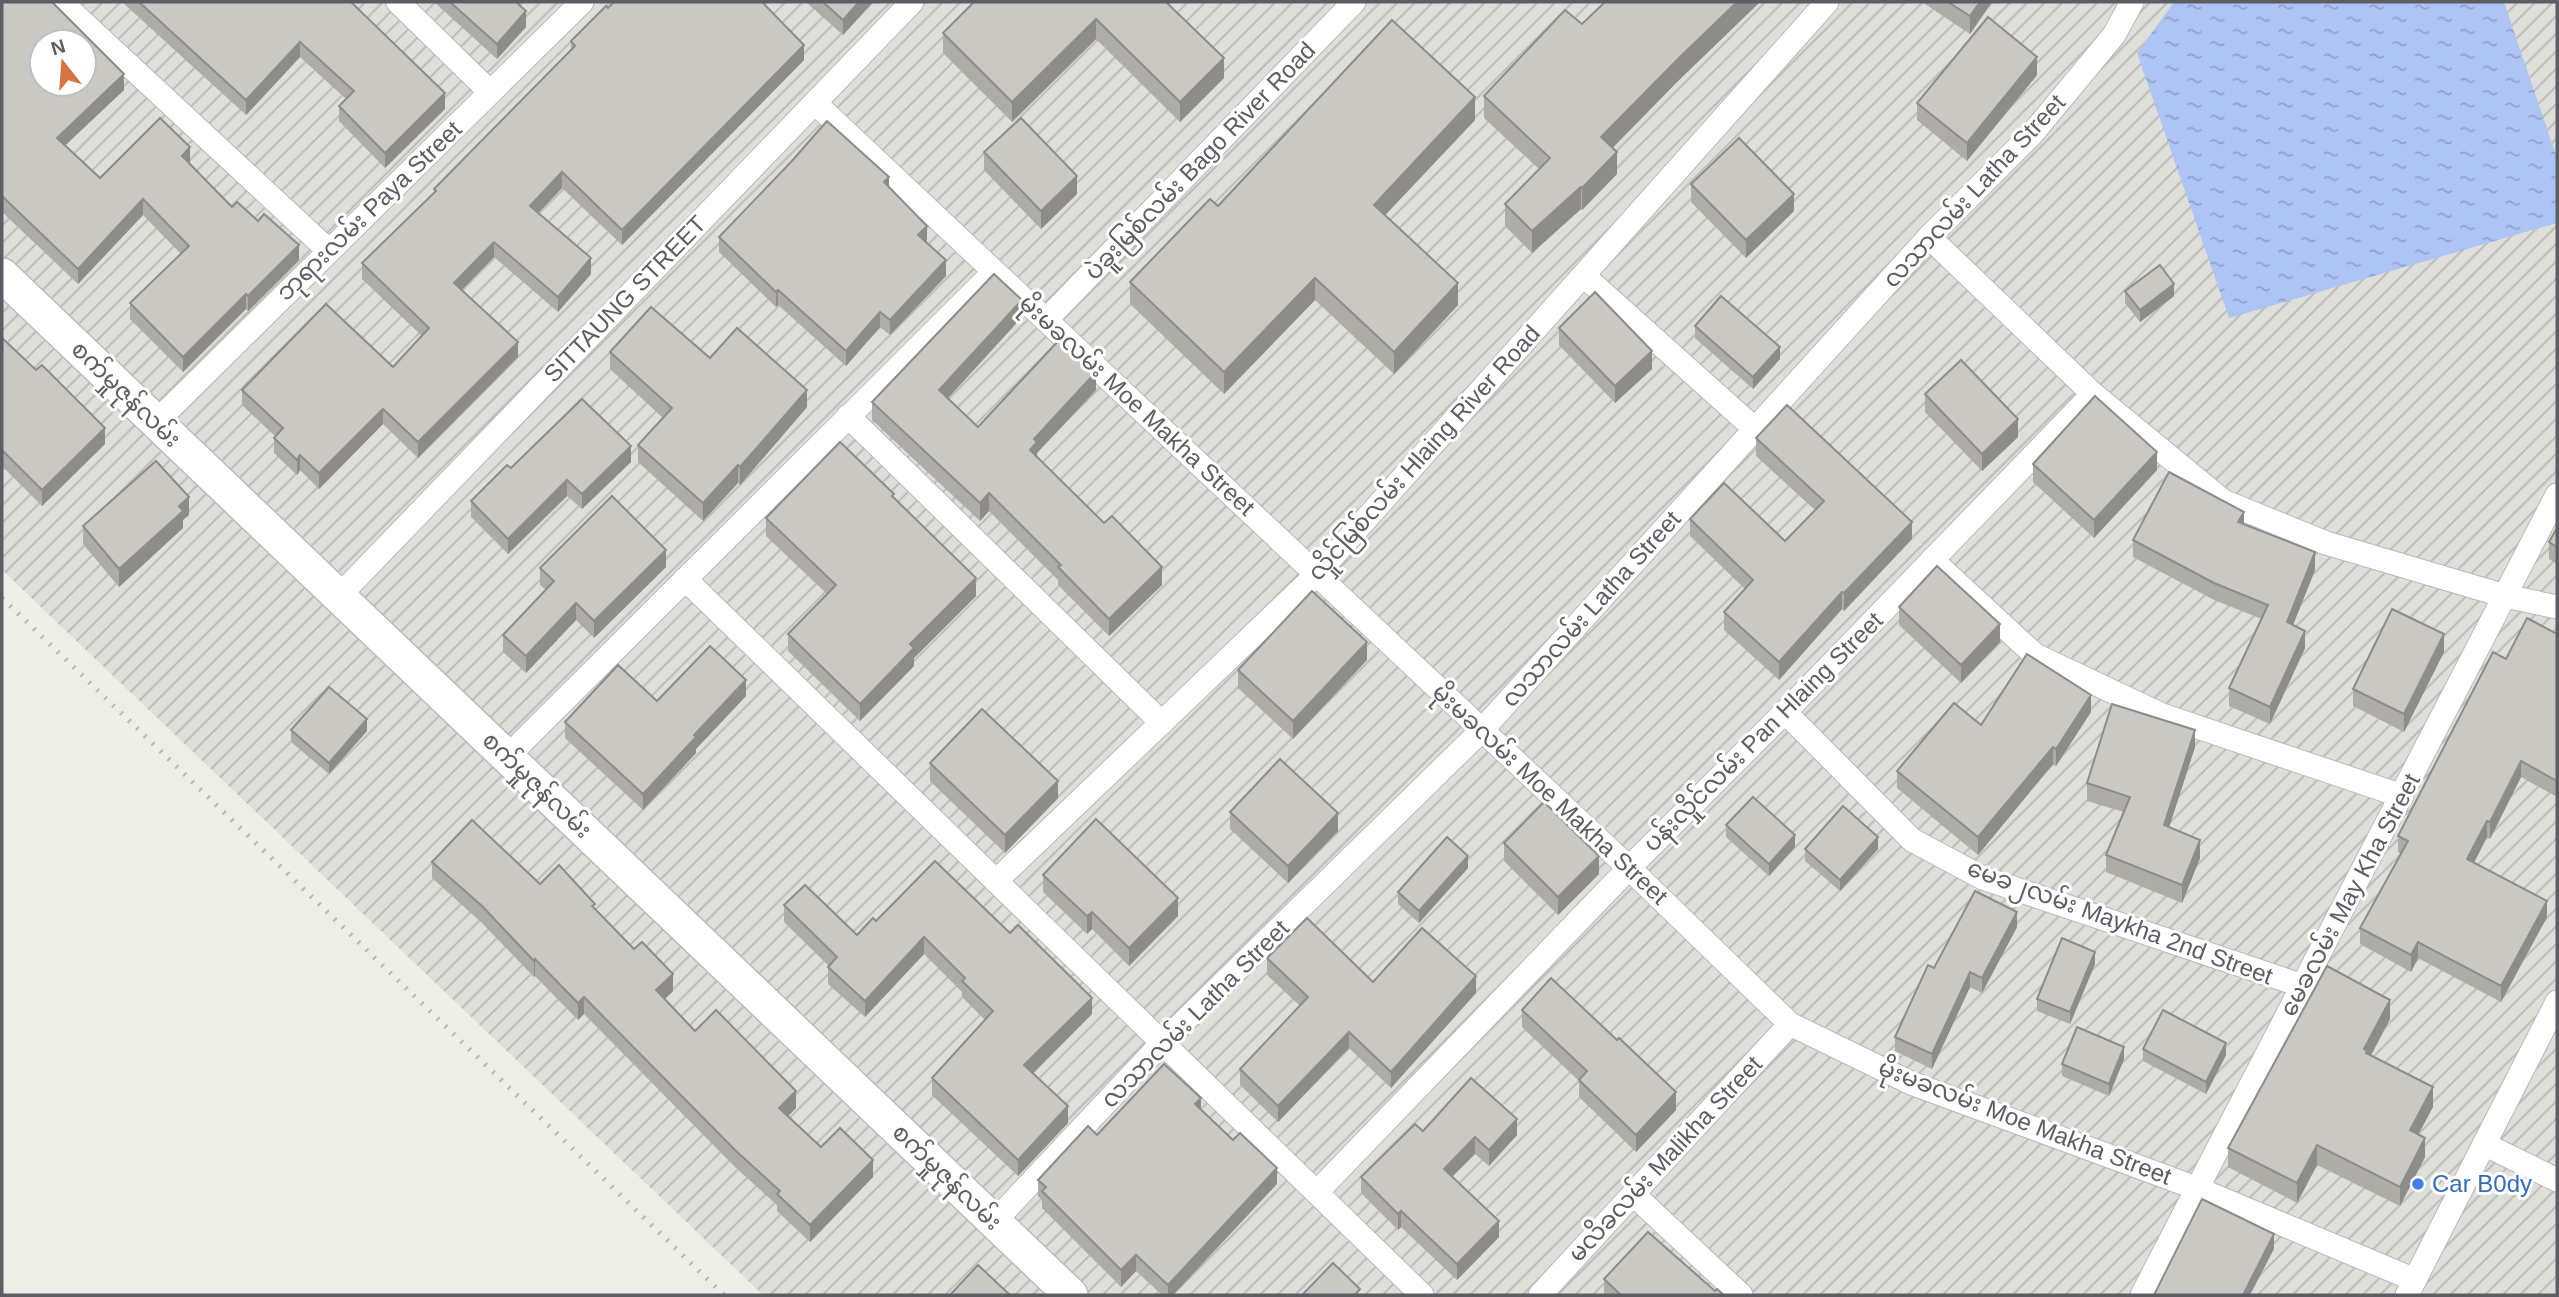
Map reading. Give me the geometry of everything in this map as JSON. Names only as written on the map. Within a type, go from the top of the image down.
[{"type":"street","points":[[61,2],[328,250]]},
{"type":"street","points":[[398,2],[490,92]]},
{"type":"street","name":"ဘုရားလမ်း Paya Street","points":[[156,422],[582,2]]},
{"type":"street","name":"SITTAUNG STREET","points":[[339,596],[912,2]]},
{"type":"street","name":"ပဲခူးမြစ်လမ်း Bago River Road","points":[[1046,320],[1354,2]]},
{"type":"street","name":"လှိုင်မြစ်လမ်း Hlaing River Road","points":[[996,881],[1317,574],[1827,2]]},
{"type":"street","name":"လသာလမ်း Latha Street","points":[[994,1222],[1162,1043],[1482,730],[1929,237],[2032,134],[2113,35],[2132,2]]},
{"type":"street","name":"မိုးမခလမ်း Moe Makha Street","points":[[815,103],[1629,867],[1790,1024],[1911,1083],[2196,1188],[2411,1288]]},
{"type":"street","points":[[1929,237],[2093,394],[2223,501],[2326,543],[2505,596],[2557,607]]},
{"type":"street","points":[[508,756],[994,272]]},
{"type":"street","name":"စက်မှုဇုန်လမ်း","points":[[2,275],[1071,1295]]},
{"type":"street","points":[[1584,276],[1755,429]]},
{"type":"street","name":"ပန်းလှိုင်လမ်း Pan Hlaing Street","points":[[1317,1192],[1629,867],[1785,712],[2093,394]]},
{"type":"street","points":[[849,416],[1162,723]]},
{"type":"street","name":"မေခလမ်း May Kha Street","points":[[2141,1295],[2557,495]]},
{"type":"street","points":[[1932,560],[2035,655],[2162,715],[2402,796]]},
{"type":"street","points":[[685,579],[1422,1295]]},
{"type":"street","name":"မေခ၂လမ်း Maykha 2nd Street","points":[[1785,712],[1912,840],[1983,878],[2303,986]]},
{"type":"street","points":[[2411,1288],[2557,1002]]},
{"type":"street","name":"မလိခလမ်း Malikha Street","points":[[1540,1295],[1790,1024]]},
{"type":"street","points":[[2484,1144],[2557,1180]]},
{"type":"street","points":[[1633,1194],[1741,1295]]},
{"type":"shaded area","points":[[2,2],[2557,2],[2557,1295],[763,1295],[2,570]]},
{"type":"water","points":[[2174,2],[2504,2],[2557,158],[2557,223],[2229,318],[2137,53]]},
{"type":"building","points":[[2,2],[52,2],[78,28],[28,28],[28,98],[98,98],[98,48],[124,74],[57,138],[100,178],[160,118],[190,147],[182,156],[232,207],[237,202],[258,221],[264,214],[299,245],[183,357],[130,303],[189,246],[143,199],[78,269],[2,196]]},
{"type":"building","points":[[139,2],[351,2],[445,93],[385,153],[339,106],[354,91],[300,42],[246,100]]},
{"type":"building","points":[[450,2],[516,2],[526,11],[497,44]]},
{"type":"building","points":[[614,2],[762,2],[804,45],[622,230],[562,172],[530,206],[591,258],[558,297],[494,242],[454,283],[518,342],[418,442],[383,409],[319,473],[300,455],[297,460],[274,438],[283,428],[242,390],[326,304],[393,367],[429,328],[362,263],[436,191],[434,189],[575,46],[571,41],[606,6],[608,8]]},
{"type":"building","points":[[823,2],[859,2],[843,20]]},
{"type":"building","points":[[974,2],[1166,2],[1224,58],[1180,102],[1096,19],[1012,102],[943,33]]},
{"type":"building","points":[[1605,2],[1737,2],[1601,137],[1617,152],[1582,188],[1532,231],[1505,204],[1550,158],[1484,96],[1565,10],[1582,24]]},
{"type":"building","points":[[1948,2],[1980,2],[1970,16]]},
{"type":"building","points":[[1988,17],[2037,57],[1967,143],[1917,103]]},
{"type":"building","points":[[1392,20],[1475,97],[1374,205],[1458,283],[1394,352],[1315,278],[1224,372],[1130,282],[1210,199],[1218,206]]},
{"type":"building","points":[[1021,118],[1077,176],[1041,211],[984,152]]},
{"type":"building","points":[[827,121],[889,177],[884,182],[927,226],[918,235],[946,260],[890,320],[880,312],[846,351],[778,290],[776,292],[719,237]]},
{"type":"building","points":[[1739,138],[1794,194],[1746,240],[1691,184]]},
{"type":"building","points":[[2160,265],[2174,284],[2140,310],[2125,291]]},
{"type":"building","points":[[994,274],[1022,300],[939,390],[978,427],[1060,339],[1096,372],[1034,439],[1037,442],[1030,450],[1104,523],[1112,516],[1162,567],[1109,619],[1058,567],[1061,565],[989,493],[980,503],[872,402]]},
{"type":"building","points":[[1595,292],[1652,351],[1615,386],[1559,328]]},
{"type":"building","points":[[1721,296],[1780,347],[1753,377],[1695,326]]},
{"type":"building","points":[[651,307],[710,358],[737,328],[807,390],[740,467],[738,465],[703,503],[638,445],[672,408],[610,352]]},
{"type":"building","points":[[2,338],[36,370],[42,365],[105,428],[42,490],[2,450]]},
{"type":"building","points":[[1961,360],[2018,419],[1982,454],[1925,394]]},
{"type":"building","points":[[2095,396],[2157,452],[2094,520],[2033,464]]},
{"type":"building","points":[[582,399],[631,446],[582,494],[567,480],[508,539],[471,501],[507,465],[511,468]]},
{"type":"building","points":[[1787,405],[1912,522],[1844,593],[1842,592],[1779,662],[1724,612],[1753,580],[1690,519],[1724,483],[1785,541],[1824,501],[1756,438]]},
{"type":"building","points":[[840,442],[976,578],[910,644],[914,648],[860,704],[788,634],[836,585],[766,518]]},
{"type":"building","points":[[156,461],[189,497],[179,506],[183,511],[119,569],[83,526]]},
{"type":"building","points":[[2169,472],[2244,512],[2238,522],[2315,552],[2287,622],[2305,631],[2270,707],[2229,688],[2268,605],[2214,583],[2133,540]]},
{"type":"building","points":[[612,496],[666,550],[594,621],[576,603],[526,656],[503,635],[554,581],[540,568]]},
{"type":"building","points":[[2557,528],[2557,547],[2549,542]]},
{"type":"building","points":[[1937,566],[2000,624],[1961,665],[1899,607]]},
{"type":"building","points":[[1312,591],[1367,642],[1293,721],[1238,670]]},
{"type":"building","points":[[2392,609],[2444,634],[2404,714],[2353,689]]},
{"type":"building","points":[[2527,618],[2557,634],[2557,781],[2521,761],[2490,822],[2487,821],[2467,859],[2547,901],[2501,986],[2418,942],[2411,955],[2360,928],[2408,841],[2398,836],[2493,652],[2506,659]]},
{"type":"building","points":[[710,646],[746,680],[643,794],[565,722],[618,665],[657,701]]},
{"type":"building","points":[[2027,654],[2091,695],[2056,749],[2053,747],[1978,837],[1897,771],[1954,703],[1981,725]]},
{"type":"building","points":[[329,687],[367,719],[329,763],[291,730]]},
{"type":"building","points":[[2112,704],[2195,730],[2164,825],[2200,840],[2182,885],[2106,855],[2130,797],[2087,783]]},
{"type":"building","points":[[982,709],[1058,781],[1005,835],[930,763]]},
{"type":"building","points":[[1280,759],[1338,813],[1288,866],[1230,812]]},
{"type":"building","points":[[1753,797],[1795,835],[1769,864],[1726,825]]},
{"type":"building","points":[[1544,802],[1599,856],[1558,897],[1504,843]]},
{"type":"building","points":[[1843,806],[1878,837],[1840,880],[1805,849]]},
{"type":"building","points":[[1096,819],[1178,898],[1129,948],[1092,912],[1087,916],[1043,875]]},
{"type":"building","points":[[472,820],[540,884],[559,865],[595,904],[592,906],[634,949],[642,942],[673,974],[656,990],[695,1031],[716,1010],[796,1091],[779,1108],[821,1147],[840,1128],[873,1160],[810,1225],[777,1194],[780,1191],[736,1151],[584,997],[578,1003],[482,906],[432,862]]},
{"type":"building","points":[[1447,837],[1468,856],[1419,911],[1398,892]]},
{"type":"building","points":[[935,861],[1010,933],[1018,925],[1092,998],[1024,1065],[1068,1106],[1018,1160],[932,1078],[993,1011],[962,981],[965,978],[924,937],[865,1001],[828,967],[837,957],[784,905],[805,885],[857,935],[873,918],[876,921]]},
{"type":"building","points":[[1975,891],[2017,912],[1982,978],[1970,972],[1932,1054],[1895,1037],[1928,965],[1934,968]]},
{"type":"building","points":[[1307,918],[1373,982],[1422,928],[1476,976],[1391,1072],[1349,1032],[1278,1106],[1240,1069],[1308,997],[1267,958]]},
{"type":"building","points":[[2062,938],[2095,952],[2070,1012],[2037,999]]},
{"type":"building","points":[[2327,966],[2390,1000],[2364,1049],[2366,1053],[2433,1087],[2410,1130],[2425,1138],[2400,1187],[2317,1145],[2297,1183],[2228,1148]]},
{"type":"building","points":[[1551,978],[1676,1092],[1636,1135],[1579,1080],[1587,1071],[1522,1010]]},
{"type":"building","points":[[2163,1010],[2226,1043],[2206,1082],[2143,1049]]},
{"type":"building","points":[[2077,1027],[2124,1047],[2109,1084],[2062,1064]]},
{"type":"building","points":[[1164,1064],[1201,1098],[1195,1104],[1233,1140],[1240,1133],[1277,1168],[1168,1285],[1136,1255],[1121,1270],[1042,1191],[1046,1187],[1038,1180],[1088,1126],[1097,1135]]},
{"type":"building","points":[[1471,1078],[1517,1119],[1489,1150],[1475,1137],[1444,1169],[1499,1221],[1457,1264],[1401,1211],[1398,1214],[1361,1177],[1415,1124],[1423,1131]]},
{"type":"building","points":[[2202,1199],[2274,1234],[2243,1295],[2154,1295]]},
{"type":"building","points":[[1648,1232],[1715,1291],[1717,1289],[1724,1295],[1621,1295],[1604,1279]]},
{"type":"building","points":[[1333,1263],[1360,1289],[1355,1295],[1302,1295]]},
{"type":"building","points":[[978,1265],[1010,1295],[950,1295]]},
{"type":"railway","points":[[2,598],[724,1295]]},
{"type":"place","name":"Car B0dy","points":[[2418,1184]]}]
